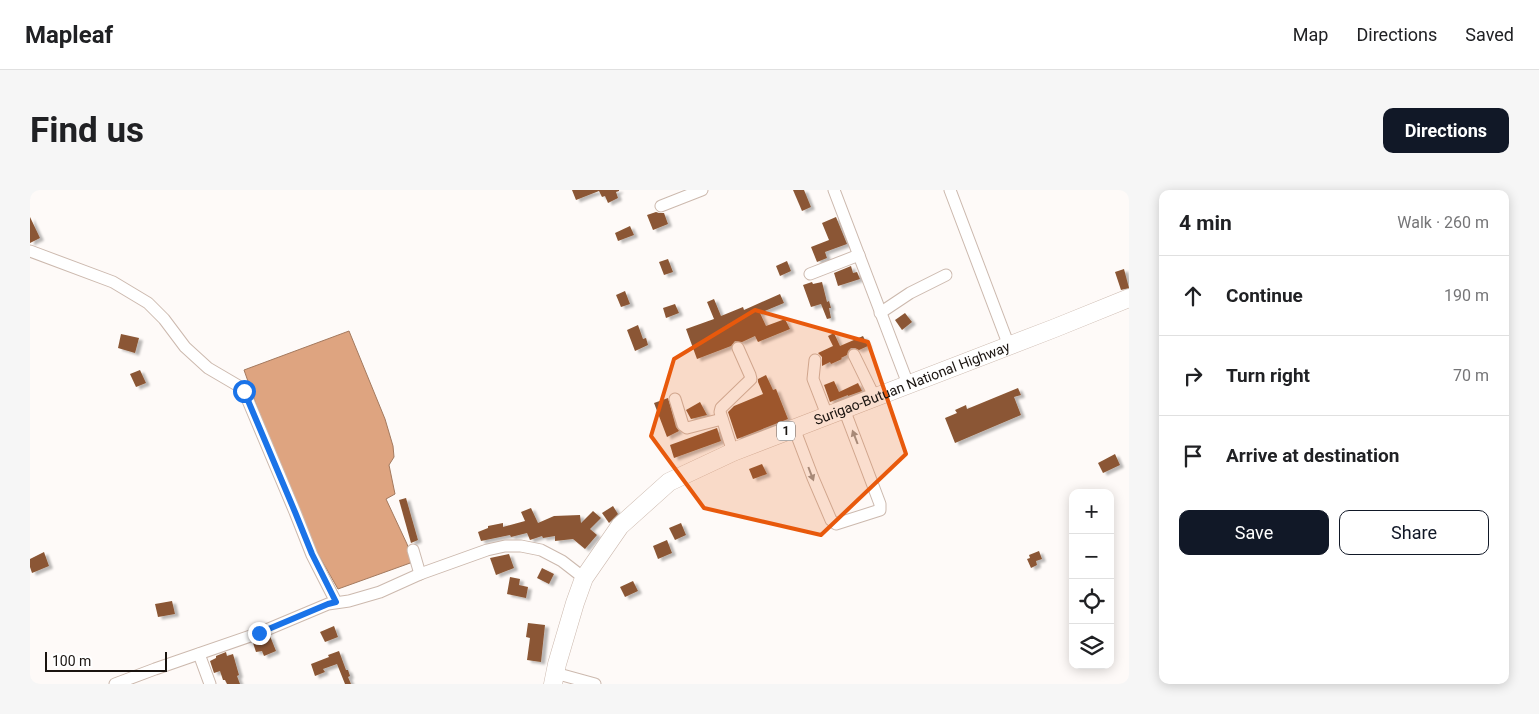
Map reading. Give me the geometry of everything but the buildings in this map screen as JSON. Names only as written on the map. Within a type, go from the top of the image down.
[{"type":"highway","name":"Surigao-Butuan National Highway","points":[[554,679],[574,603],[584,578],[620,526],[669,482],[733,452],[1129,298]]},
{"type":"street","points":[[661,206],[701,190]]},
{"type":"street","points":[[834,190],[908,384]]},
{"type":"street","points":[[950,190],[1009,346]]},
{"type":"street","points":[[30,252],[113,282],[148,303],[164,319],[185,346],[208,368],[244,391],[312,554],[336,602]]},
{"type":"street","points":[[810,274],[859,255]]},
{"type":"street","points":[[880,313],[910,293],[946,274]]},
{"type":"street","points":[[733,452],[720,412],[721,408],[751,380],[738,348]]},
{"type":"street","points":[[854,355],[875,398]]},
{"type":"street","points":[[815,360],[813,379],[827,415]]},
{"type":"street","points":[[675,399],[683,424],[687,428],[722,419]]},
{"type":"street","points":[[794,428],[831,520],[836,524],[880,510],[880,504],[844,409]]},
{"type":"street","points":[[115,684],[259,633],[328,604],[349,601],[380,592],[420,574],[487,550],[505,546],[521,546],[541,550],[584,578]]},
{"type":"street","points":[[413,550],[420,574]]},
{"type":"street","points":[[199,654],[210,684]]},
{"type":"street","points":[[554,679],[595,684]]},
{"type":"highlighted area","points":[[755,310],[868,342],[906,454],[821,535],[704,508],[651,436],[674,359]]},
{"type":"shaded area","points":[[349,331],[385,419],[393,446],[394,457],[389,465],[395,494],[386,499],[407,544],[413,562],[338,589],[294,512],[244,370]]},
{"type":"route","points":[[244,391],[312,554],[336,602],[259,633]]}]
